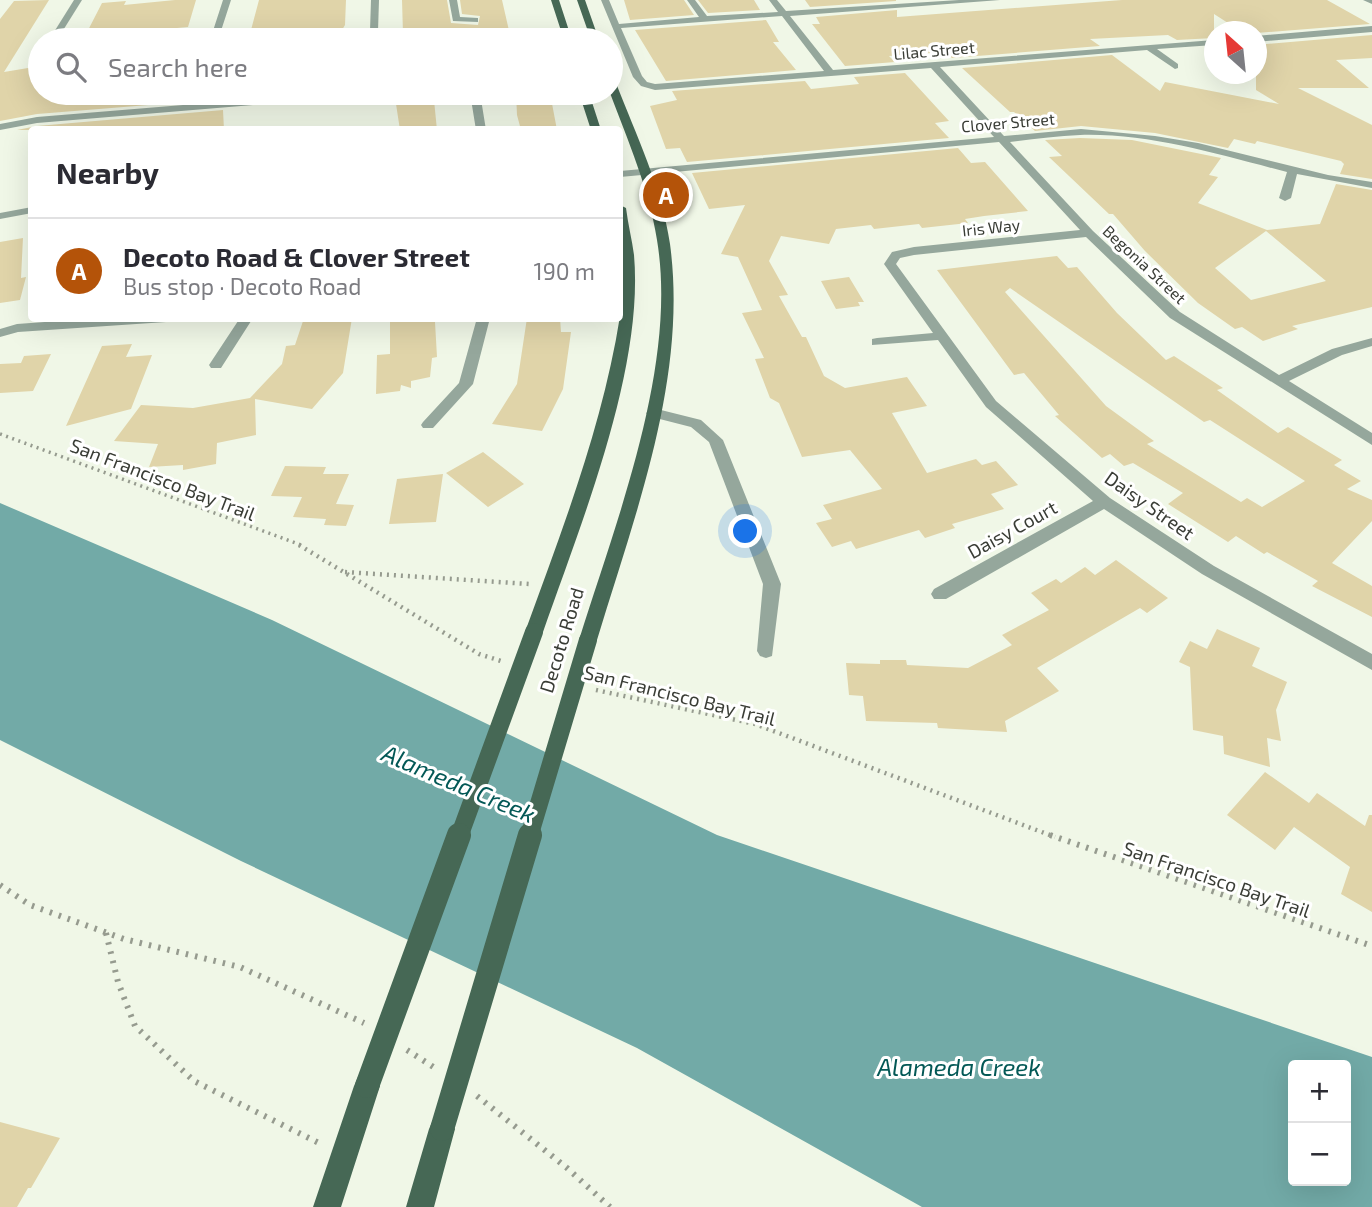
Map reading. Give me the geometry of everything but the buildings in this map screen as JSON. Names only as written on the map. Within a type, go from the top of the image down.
[{"type":"main road","points":[[555,0],[564,28]]},
{"type":"main road","points":[[581,0],[592,28]]},
{"type":"main road","points":[[588,105],[595,126]]},
{"type":"main road","name":"Decoto Road","points":[[420,1207],[638,474],[658,392],[666,323],[666,264],[658,218],[619,105]]},
{"type":"main road","name":"Decoto Road","points":[[327,1207],[367,1086],[534,632],[589,471],[613,391],[624,326],[627,266],[623,233]]},
{"type":"street","points":[[60,28],[78,0]]},
{"type":"street","points":[[218,28],[226,0]]},
{"type":"street","points":[[374,28],[375,0]]},
{"type":"street","points":[[453,0],[456,19],[475,20]]},
{"type":"street","points":[[605,0],[616,27]]},
{"type":"street","points":[[691,0],[704,18]]},
{"type":"street","points":[[773,0],[831,74]]},
{"type":"street","points":[[616,27],[704,18],[996,0]]},
{"type":"street","points":[[1367,0],[1372,2]]},
{"type":"street","points":[[623,28],[774,19],[784,15]]},
{"type":"street","points":[[616,27],[622,28]]},
{"type":"street","points":[[1267,38],[1372,29]]},
{"type":"street","name":"Lilac Street","points":[[623,43],[638,77],[644,84],[655,87],[1204,43]]},
{"type":"street","points":[[1150,48],[1175,66]]},
{"type":"street","name":"Begonia Street","points":[[934,66],[1089,233],[1175,315],[1372,440]]},
{"type":"street","points":[[0,127],[37,120],[208,105]]},
{"type":"street","points":[[477,105],[480,126]]},
{"type":"street","name":"Clover Street","points":[[623,174],[1081,132],[1126,135],[1196,146],[1293,170],[1372,185]]},
{"type":"street","points":[[1285,198],[1293,170]]},
{"type":"street","points":[[0,216],[28,211]]},
{"type":"street","name":"Iris Way","points":[[895,256],[1089,233]]},
{"type":"street","name":"Daisy Street","points":[[895,256],[890,264],[990,404],[1104,502],[1208,570],[1372,663]]},
{"type":"street","points":[[0,333],[17,328],[106,322]]},
{"type":"street","points":[[216,365],[244,322]]},
{"type":"street","points":[[428,425],[466,384],[483,322]]},
{"type":"street","points":[[877,342],[940,336]]},
{"type":"street","points":[[1278,381],[1337,352],[1372,342]]},
{"type":"street","points":[[653,413],[695,423],[716,440],[772,584],[766,651]]},
{"type":"street","name":"Daisy Court","points":[[940,594],[1104,502]]},
{"type":"path","name":"San Francisco Bay Trail","points":[[0,434],[303,546],[479,654],[504,662]]},
{"type":"path","points":[[344,572],[550,585]]},
{"type":"path","name":"San Francisco Bay Trail","points":[[591,689],[755,724],[988,814],[1372,946]]},
{"type":"path","points":[[0,885],[30,905],[106,932],[118,982],[135,1026],[194,1081],[274,1123],[345,1154]]},
{"type":"water","name":"Alameda Creek","points":[[0,503],[272,620],[717,835],[1372,1057],[1372,1207],[922,1207],[637,1048],[241,861],[0,740]]},
{"type":"place","name":"Decoto Road & Clover Street","points":[[666,195]]}]
